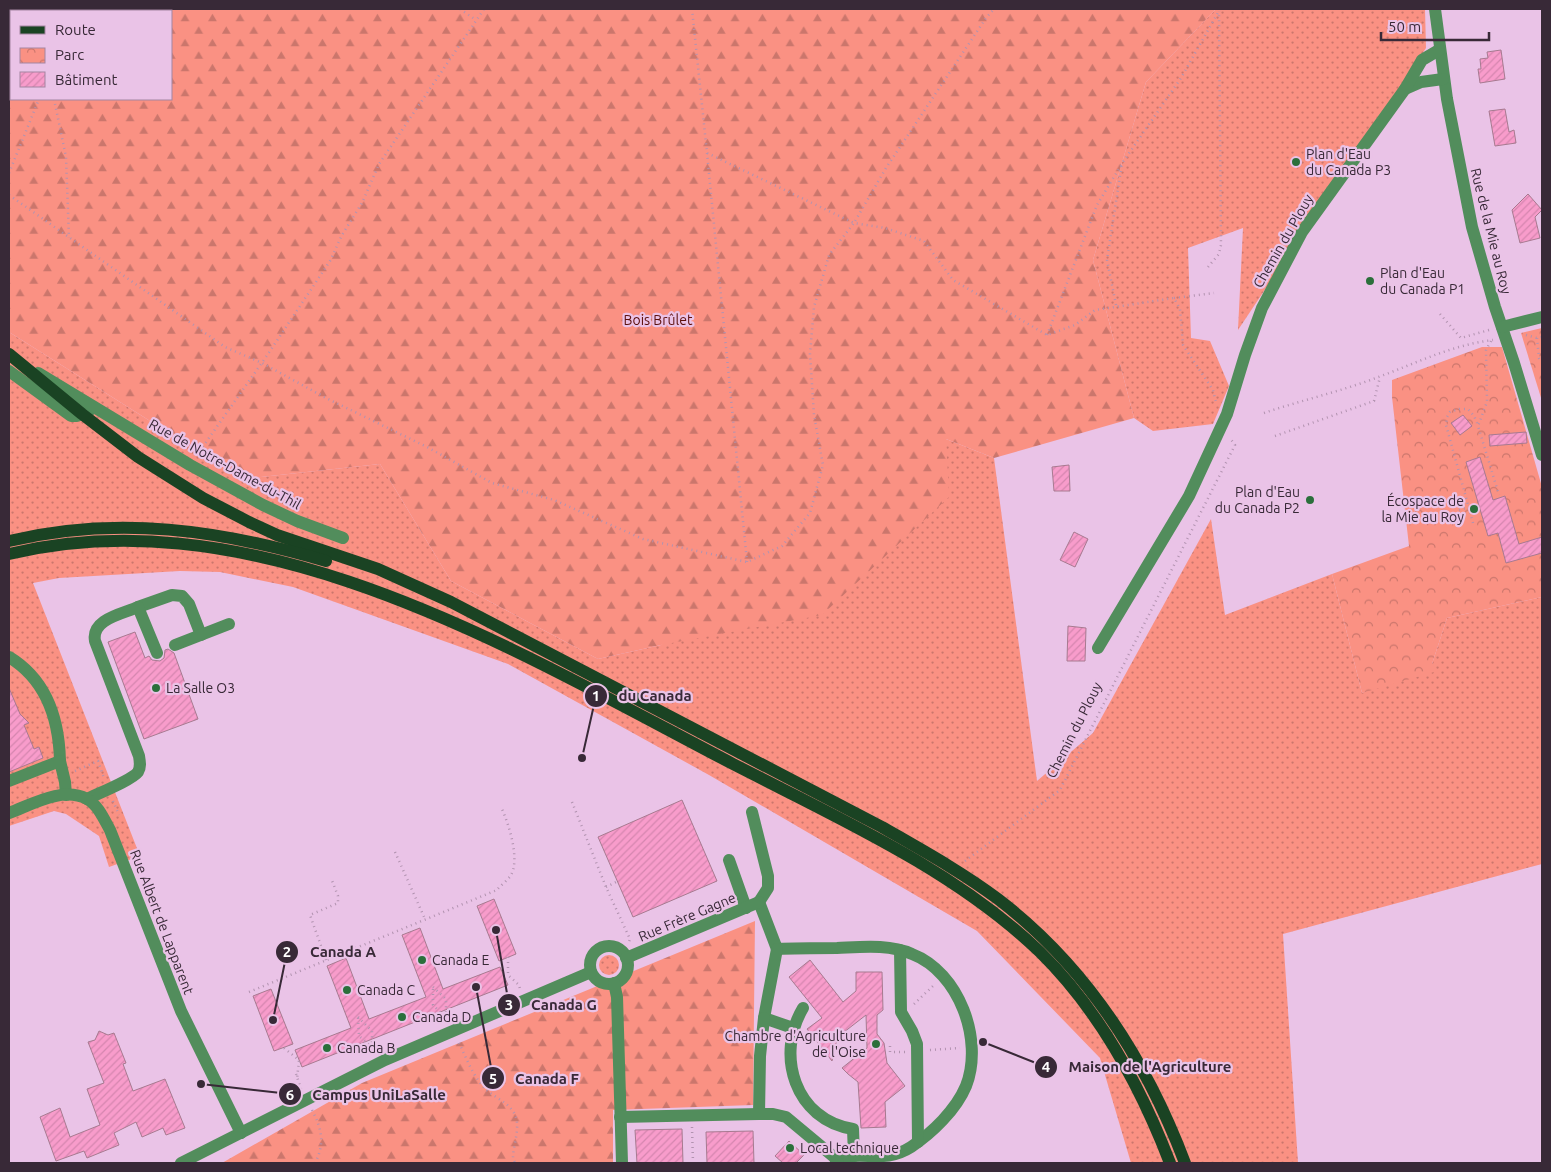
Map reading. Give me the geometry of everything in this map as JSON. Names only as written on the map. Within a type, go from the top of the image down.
[{"type":"main road","name":"Rue de Notre-Dame-du-Thil","points":[[10,356],[153,468],[188,490],[242,519],[294,542],[396,576],[478,617]]},
{"type":"main road","points":[[9,542],[54,533],[120,528],[164,528],[228,536],[351,568],[478,617],[882,827],[949,866],[999,900],[1037,932],[1066,961],[1091,989],[1112,1018],[1148,1078],[1184,1163]]},
{"type":"main road","points":[[9,554],[90,543],[164,542],[197,545],[298,568],[403,601],[493,640],[903,854],[954,884],[1005,922],[1041,953],[1065,979],[1099,1022],[1128,1070],[1155,1125],[1170,1163]]},
{"type":"main road","points":[[9,559],[37,549]]},
{"type":"street","name":"Rue de la Mie au Roy","points":[[1435,9],[1439,50],[1462,182],[1472,227],[1497,331],[1542,455]]},
{"type":"street","name":"Chemin du Plouy","points":[[1098,648],[1189,496],[1223,425],[1256,324],[1302,232],[1405,89],[1422,60],[1439,50]]},
{"type":"street","points":[[1405,89],[1421,82],[1444,79]]},
{"type":"street","points":[[1497,331],[1542,317]]},
{"type":"street","name":"Rue de Notre-Dame-du-Thil","points":[[10,356],[190,465],[285,516],[343,538]]},
{"type":"street","points":[[9,370],[66,414],[77,416],[96,408]]},
{"type":"street","points":[[9,813],[49,798],[66,795],[86,798],[134,777],[140,768],[139,756],[94,636],[100,623],[172,595],[182,596],[189,604],[202,635]]},
{"type":"street","points":[[138,607],[157,653]]},
{"type":"street","points":[[175,645],[229,624]]},
{"type":"street","points":[[9,657],[26,670],[46,697],[56,721],[60,761],[66,782],[66,795]]},
{"type":"street","points":[[9,781],[60,761]]},
{"type":"street","name":"Rue Albert de Lapparent","points":[[86,798],[100,812],[110,830],[181,1011],[241,1133]]},
{"type":"street","points":[[752,812],[768,876],[768,888],[760,902],[776,949],[764,1018],[760,1056],[759,1114]]},
{"type":"street","points":[[729,860],[746,908]]},
{"type":"street","name":"Rue Frère Gagne","points":[[592,972],[590,965],[592,958],[597,951],[603,948],[617,948],[626,958],[760,902]]},
{"type":"street","points":[[620,1117],[774,1114],[786,1117],[838,1162],[854,1156],[888,1156],[903,1152],[933,1129],[950,1111],[962,1095],[968,1078],[971,1047],[968,1026],[962,1006],[943,976],[934,967],[918,956],[900,950],[863,947],[776,949]]},
{"type":"street","points":[[900,950],[902,1015],[912,1031],[917,1044],[918,1142]]},
{"type":"street","points":[[181,1163],[384,1060],[592,972],[600,982],[608,984],[621,980],[627,968],[626,958]]},
{"type":"street","points":[[614,983],[617,997],[622,1163]]},
{"type":"street","points":[[803,1008],[793,1028],[790,1056],[794,1079],[807,1104],[821,1117],[836,1126],[853,1129],[854,1156]]},
{"type":"street","points":[[764,1018],[793,1028]]},
{"type":"path","points":[[460,9],[476,20]]},
{"type":"path","points":[[190,465],[262,363],[330,261],[342,235],[362,203],[379,164],[484,9]]},
{"type":"path","points":[[692,9],[746,562]]},
{"type":"path","points":[[9,195],[225,346],[427,447],[492,482],[554,500],[643,539],[746,562],[782,546],[810,513],[823,465],[814,415],[810,354],[814,307],[829,255],[854,223],[886,168],[986,18],[994,9]]},
{"type":"path","points":[[1047,335],[1097,205],[1123,162],[1181,78],[1219,10]]},
{"type":"path","points":[[1208,267],[1219,254],[1221,245],[1219,10]]},
{"type":"path","points":[[9,173],[39,100]]},
{"type":"path","points":[[54,100],[66,157],[69,238]]},
{"type":"path","points":[[707,153],[854,223],[885,228],[924,241],[953,280],[1047,335],[1075,325],[1095,310],[1214,293]]},
{"type":"path","points":[[1116,306],[1107,260],[1123,162]]},
{"type":"path","points":[[1174,298],[1180,309],[1183,345],[1213,390],[1223,425]]},
{"type":"path","points":[[1440,314],[1460,338],[1497,331]]},
{"type":"path","points":[[1478,426],[1487,402],[1486,350],[1497,331]]},
{"type":"path","points":[[1264,413],[1380,377],[1432,354],[1476,342],[1491,340],[1497,331]]},
{"type":"path","points":[[1542,337],[1537,338],[1539,358],[1542,362]]},
{"type":"path","points":[[1275,436],[1374,401],[1380,377]]},
{"type":"path","points":[[1473,523],[1446,425],[1450,412],[1459,408],[1468,409],[1474,416],[1499,495]]},
{"type":"path","name":"Chemin du Plouy","points":[[957,857],[965,862],[1060,790],[1235,446],[1223,425]]},
{"type":"path","points":[[1459,510],[1468,507]]},
{"type":"path","points":[[572,802],[606,887],[630,939],[629,942]]},
{"type":"path","points":[[249,992],[497,890],[511,875],[514,859],[510,827],[502,809]]},
{"type":"path","points":[[395,852],[425,919]]},
{"type":"path","points":[[326,960],[310,915],[338,903],[338,896],[331,878]]},
{"type":"path","points":[[606,887],[618,882]]},
{"type":"path","points":[[508,957],[508,975],[519,985],[523,995]]},
{"type":"path","points":[[902,1015],[943,976]]},
{"type":"path","points":[[433,987],[446,999],[446,1018],[433,1005],[433,987]]},
{"type":"path","points":[[358,1018],[372,1031],[372,1047],[359,1036],[358,1018]]},
{"type":"path","points":[[456,1038],[483,1086],[505,1102],[513,1111],[517,1123],[513,1154],[515,1163]]},
{"type":"path","points":[[890,1046],[890,1052],[971,1047]]},
{"type":"path","points":[[284,1048],[300,1060],[297,1079]]},
{"type":"path","points":[[296,1074],[302,1093]]},
{"type":"path","points":[[309,1104],[319,1127],[322,1140],[321,1151],[315,1163]]},
{"type":"path","points":[[692,1115],[693,1163]]},
{"type":"green space","name":"Bois Brûlet","points":[[9,9],[1216,9],[1146,82],[1093,260],[1134,418],[994,458],[946,439],[949,497],[822,615],[661,645],[598,659],[451,581],[380,464],[242,479],[9,332]]},
{"type":"green space","points":[[1216,9],[1425,9],[1426,48],[1238,330],[1243,228],[1188,248],[1191,338],[1210,341],[1229,386],[1213,424],[1153,431],[1134,418],[1093,260],[1146,82]]},
{"type":"green space","points":[[1542,328],[1542,401],[1521,333]]},
{"type":"green space","points":[[9,332],[242,479],[380,464],[451,581],[598,659],[661,645],[946,439],[994,458],[1037,781],[1093,733],[1211,519],[1225,615],[1332,574],[1362,693],[1432,664],[1447,618],[1542,597],[1542,864],[1283,934],[1298,1163],[1131,1163],[1100,1058],[977,931],[709,775],[508,664],[293,587],[220,572],[180,571],[59,578],[33,583],[140,856],[109,867],[99,836],[66,814],[54,811],[9,826]]},
{"type":"green space","name":"Écospace de la Mie au Roy","points":[[1482,347],[1502,347],[1542,487],[1542,597],[1447,618],[1432,664],[1434,672],[1362,693],[1332,574],[1409,546],[1392,397],[1392,380]]},
{"type":"green space","points":[[755,921],[753,1105],[613,1110],[613,1163],[222,1163],[362,1083]]},
{"type":"green space","points":[[609,955],[616,958],[619,965],[616,972],[609,975],[602,972],[599,965],[602,958]]},
{"type":"building","points":[[1501,50],[1505,79],[1480,83],[1478,69],[1481,69],[1480,59],[1488,58],[1487,52]]},
{"type":"building","points":[[1505,109],[1509,132],[1514,130],[1516,143],[1495,146],[1489,111]]},
{"type":"building","points":[[1528,194],[1542,210],[1535,217],[1540,238],[1520,243],[1512,210]]},
{"type":"building","points":[[1463,415],[1472,426],[1460,435],[1451,423]]},
{"type":"building","points":[[1526,432],[1527,443],[1490,446],[1489,435]]},
{"type":"building","points":[[1480,457],[1493,500],[1505,496],[1519,544],[1542,537],[1542,553],[1506,563],[1498,533],[1488,536],[1466,462]]},
{"type":"building","points":[[1069,465],[1070,491],[1054,491],[1052,467]]},
{"type":"building","points":[[1074,532],[1088,539],[1075,567],[1060,560]]},
{"type":"building","points":[[1068,626],[1086,628],[1085,661],[1067,661]]},
{"type":"building","name":"La Salle O3","points":[[135,632],[145,658],[149,656],[152,660],[160,661],[164,658],[165,650],[168,649],[174,653],[198,719],[144,739],[108,642]]},
{"type":"building","points":[[9,688],[20,714],[29,723],[24,725],[34,749],[39,747],[43,758],[9,772]]},
{"type":"building","points":[[682,800],[717,881],[633,917],[598,837]]},
{"type":"building","points":[[494,899],[516,954],[499,961],[477,906]]},
{"type":"building","points":[[420,928],[443,989],[500,967],[508,985],[302,1067],[295,1050],[351,1028],[327,966],[346,958],[369,1019],[426,997],[402,935]]},
{"type":"building","name":"Chambre d'Agriculture de l'Oise","points":[[810,960],[843,1002],[856,991],[856,972],[882,972],[883,1010],[877,1015],[877,1034],[884,1043],[887,1063],[905,1086],[885,1102],[886,1127],[861,1128],[858,1082],[842,1068],[867,1048],[866,1015],[839,1036],[832,1061],[807,1029],[822,1018],[789,977]]},
{"type":"building","points":[[271,989],[293,1044],[274,1051],[253,996]]},
{"type":"building","points":[[99,1031],[108,1035],[114,1033],[126,1063],[123,1064],[133,1091],[165,1079],[185,1128],[166,1135],[163,1128],[142,1137],[136,1122],[114,1133],[119,1145],[87,1158],[84,1151],[56,1161],[40,1117],[60,1108],[70,1137],[100,1125],[87,1089],[104,1083],[88,1042],[95,1040]]},
{"type":"building","points":[[682,1129],[683,1163],[637,1163],[635,1130]]},
{"type":"building","points":[[753,1131],[754,1163],[707,1163],[706,1132]]},
{"type":"building","name":"Local technique","points":[[789,1141],[804,1155],[796,1163],[783,1163],[775,1156]]},
{"type":"place","name":"Plan d'Eau du Canada P3","points":[[1296,162]]},
{"type":"place","name":"Plan d'Eau du Canada P1","points":[[1370,281]]},
{"type":"place","name":"Plan d'Eau du Canada P2","points":[[1310,500]]},
{"type":"place","name":"Écospace de la Mie au Roy","points":[[1474,509]]},
{"type":"place","name":"La Salle O3","points":[[156,688]]},
{"type":"place","name":"du Canada","points":[[582,758]]},
{"type":"place","name":"Canada G","points":[[496,930]]},
{"type":"place","name":"Canada E","points":[[422,960]]},
{"type":"place","name":"Canada F","points":[[476,987]]},
{"type":"place","name":"Canada C","points":[[347,990]]},
{"type":"place","name":"Canada D","points":[[402,1017]]},
{"type":"place","name":"Canada A","points":[[273,1020]]},
{"type":"place","name":"Maison de l'Agriculture","points":[[983,1042]]},
{"type":"place","name":"Chambre d'Agriculture de l'Oise","points":[[876,1044]]},
{"type":"place","name":"Canada B","points":[[327,1048]]},
{"type":"place","name":"Campus UniLaSalle","points":[[201,1084]]},
{"type":"place","name":"Local technique","points":[[790,1148]]}]
